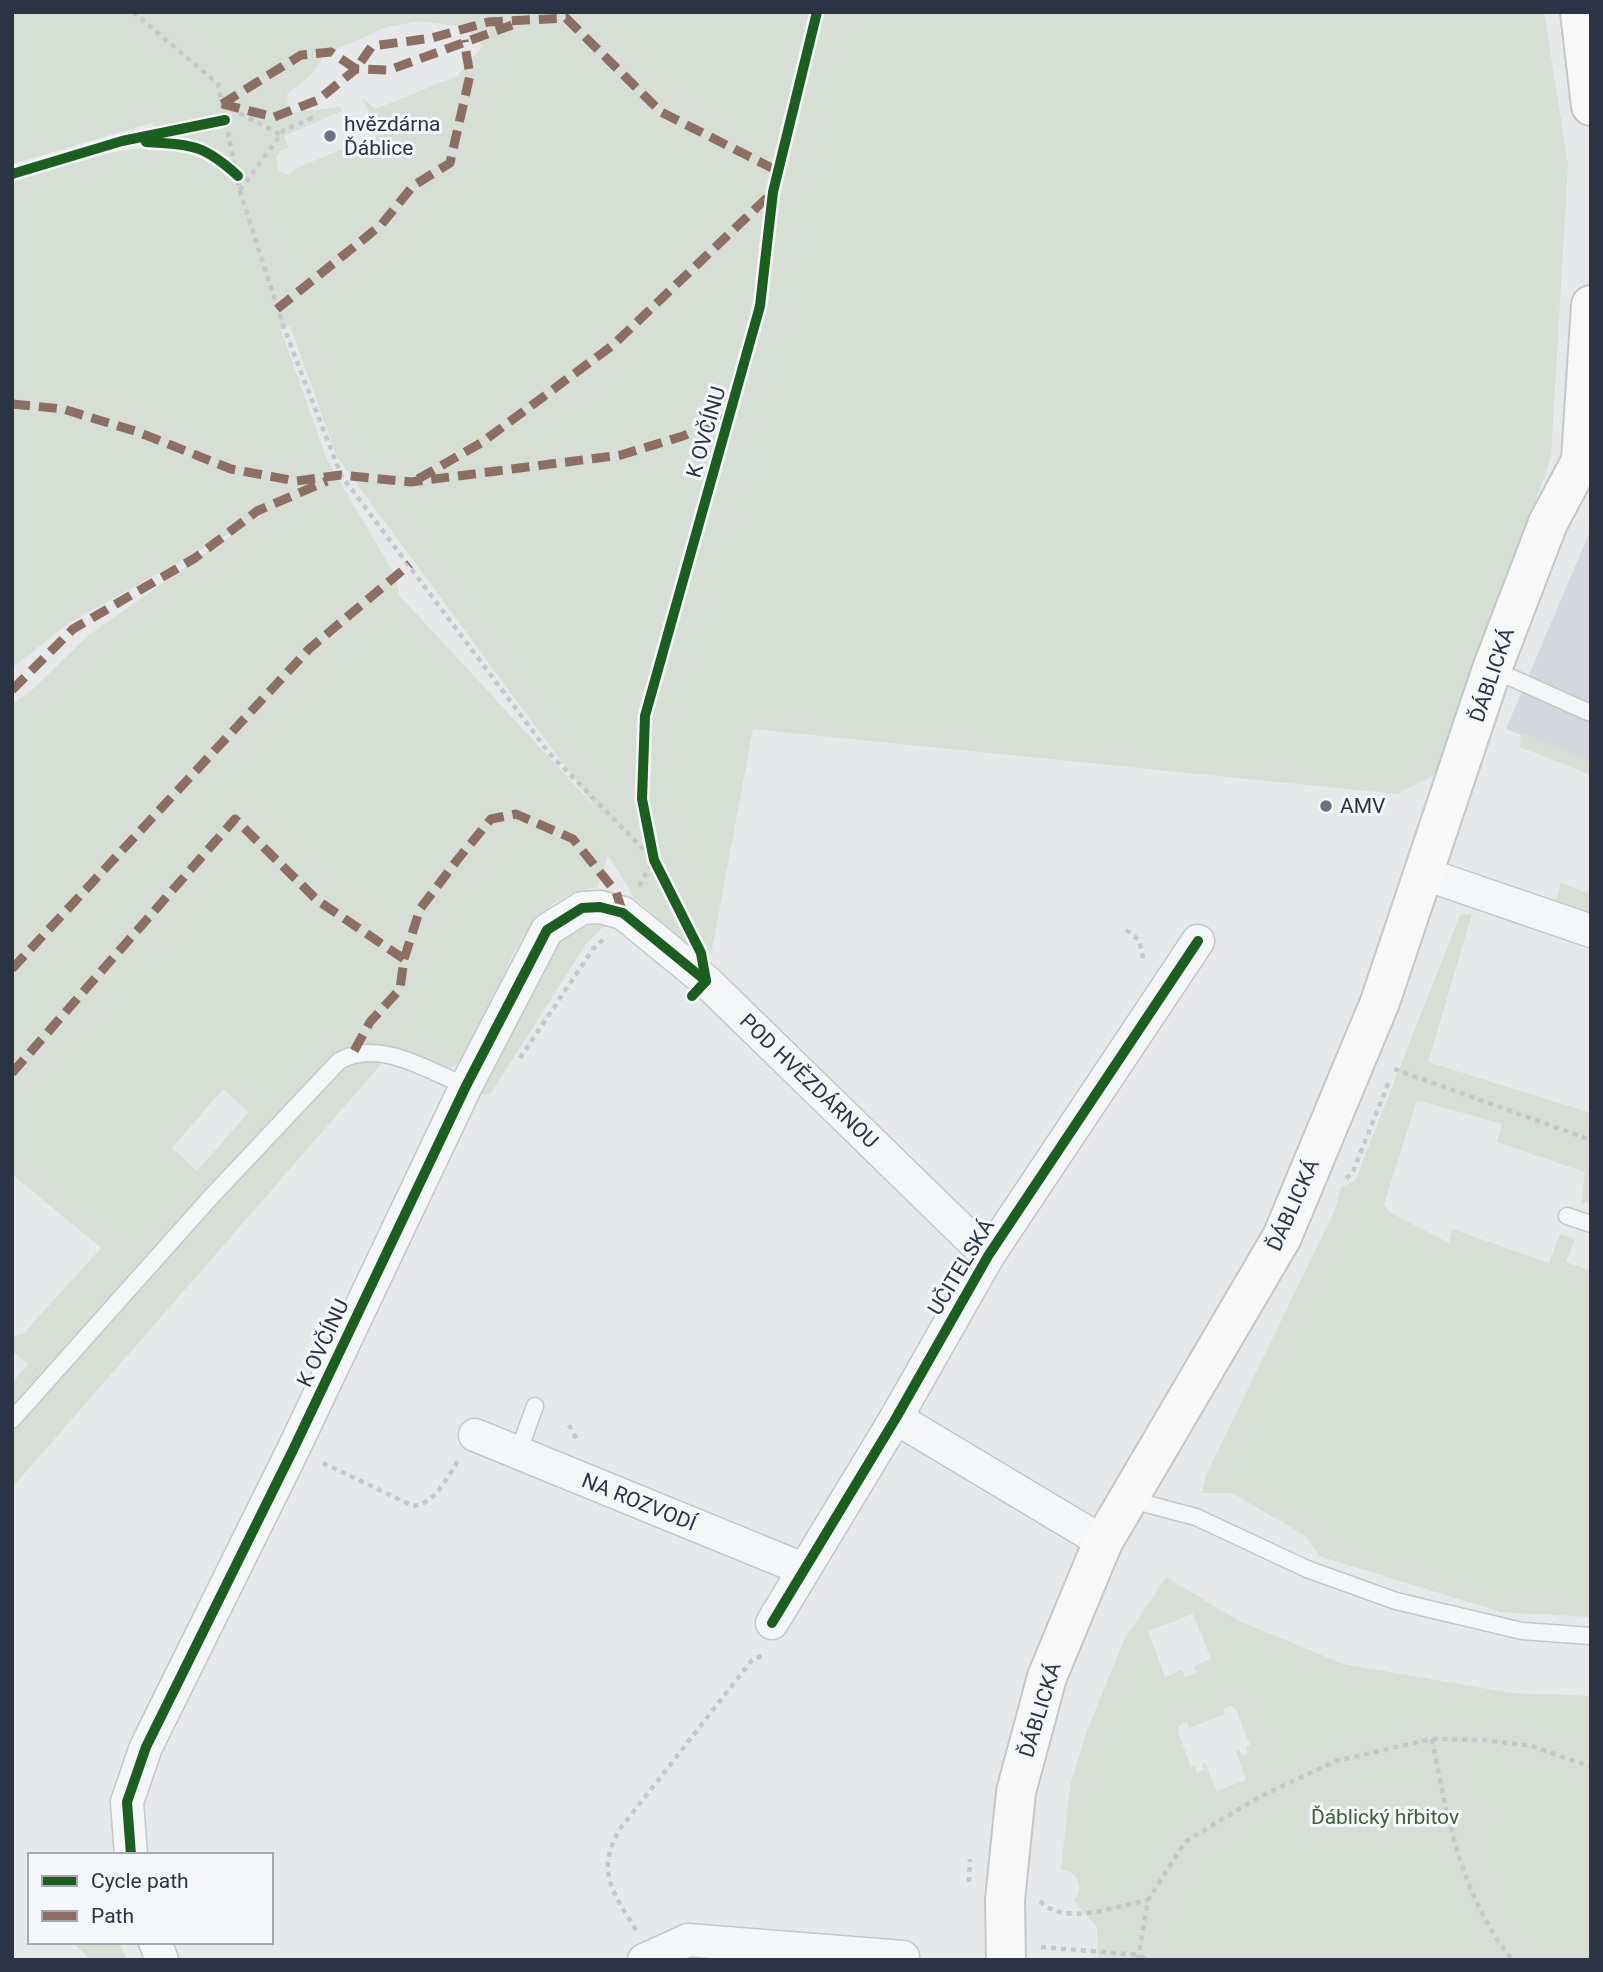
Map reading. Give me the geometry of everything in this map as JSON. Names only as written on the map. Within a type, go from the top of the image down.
[{"type":"main road","points":[[1580,12],[1591,106]]},
{"type":"main road","points":[[1586,451],[1591,305]]},
{"type":"main road","name":"ĎÁBLICKÁ","points":[[1021,1953],[1006,1900],[1016,1792],[1047,1677],[1103,1542],[1282,1237],[1380,1002],[1492,669],[1548,523],[1586,451]]},
{"type":"street","points":[[1425,874],[1591,931]]},
{"type":"street","name":"K OVČÍNU","points":[[131,1853],[127,1802],[146,1747],[293,1450],[466,1086],[547,930],[582,908],[600,907],[623,913]]},
{"type":"street","name":"POD HVĚZDÁRNOU","points":[[623,913],[706,981],[988,1256]]},
{"type":"street","name":"UČITELSKÁ","points":[[774,1636],[803,1569],[896,1419],[988,1256],[1198,940]]},
{"type":"street","points":[[896,1419],[1103,1542]]},
{"type":"street","name":"NA ROZVODÍ","points":[[475,1435],[803,1569]]},
{"type":"street","points":[[648,1957],[687,1950],[903,1956]]},
{"type":"lane","points":[[1492,669],[1588,712]]},
{"type":"lane","points":[[12,1420],[201,1208],[339,1061],[353,1053],[367,1051],[389,1055],[466,1086]]},
{"type":"lane","points":[[1567,1216],[1591,1224]]},
{"type":"lane","points":[[518,1453],[535,1406]]},
{"type":"lane","points":[[1128,1499],[1196,1517],[1307,1569],[1396,1601],[1522,1631],[1591,1636]]},
{"type":"path","points":[[133,12],[218,84],[240,191]]},
{"type":"path","points":[[222,104],[281,135]]},
{"type":"path","points":[[240,191],[284,130],[312,118],[314,122]]},
{"type":"path","points":[[212,122],[225,120]]},
{"type":"path","points":[[221,160],[238,176]]},
{"type":"path","points":[[1126,930],[1139,940],[1145,960],[1138,972]]},
{"type":"path","points":[[1394,1069],[1591,1140]]},
{"type":"path","points":[[293,1450],[412,1506],[422,1505],[433,1497],[475,1435]]},
{"type":"path","points":[[648,1957],[612,1891],[607,1850],[620,1829],[752,1660],[774,1636]]},
{"type":"path","points":[[1139,1958],[1148,1900],[1185,1842],[1259,1797],[1336,1761],[1432,1739],[1483,1740],[1532,1746],[1591,1767]]},
{"type":"path","points":[[1432,1739],[1453,1843],[1480,1909],[1511,1960]]},
{"type":"path","points":[[970,1885],[968,1874],[972,1847]]},
{"type":"path","points":[[1035,1895],[1049,1910],[1067,1914],[1148,1900]]},
{"type":"path","points":[[1021,1953],[1147,1960]]},
{"type":"shaded area","points":[[1591,529],[1591,761],[1506,729]]},
{"type":"green space","points":[[12,12],[1544,12],[1568,165],[1551,457],[1442,771],[1397,794],[753,729],[711,955],[702,939],[685,944],[634,897],[608,855],[598,887],[568,895],[544,911],[526,932],[474,1040],[458,1064],[450,1068],[397,1049],[397,1046],[12,1488],[12,1383],[28,1364],[12,1351],[12,1338],[24,1333],[101,1248],[12,1174],[12,704],[32,690],[89,635],[247,524],[69,623],[12,668],[12,182],[83,159],[132,150],[157,149],[182,151],[206,158],[234,181],[230,158],[203,143],[168,138],[151,123],[12,164]],"holes":[[[421,21],[465,27],[483,46],[457,76],[376,109],[361,98],[378,127],[376,137],[370,142],[360,142],[299,167],[289,175],[278,170],[276,157],[281,150],[289,148],[284,136],[342,111],[340,107],[289,113],[287,94],[311,75],[325,54],[387,27]],[[775,184],[760,306],[732,413],[728,409],[755,305]],[[290,326],[337,457],[595,807],[399,595],[396,577],[327,460],[281,330]],[[223,1089],[249,1112],[197,1171],[172,1148]]]},
{"type":"green space","points":[[1521,732],[1591,761],[1591,775],[1520,747]]},
{"type":"green space","points":[[1561,883],[1591,894],[1591,919],[1554,907]]},
{"type":"green space","points":[[1472,914],[1428,1062],[1591,1113],[1591,1201],[1581,1204],[1585,1172],[1497,1142],[1502,1124],[1417,1100],[1384,1204],[1389,1212],[1449,1243],[1452,1229],[1549,1263],[1560,1234],[1575,1239],[1566,1262],[1591,1271],[1591,1617],[1501,1612],[1319,1556],[1306,1536],[1232,1493],[1202,1493],[1206,1475],[1335,1210],[1341,1187],[1355,1181],[1460,915]]},
{"type":"green space","points":[[593,925],[604,926],[586,944],[491,1093],[480,1095],[551,951],[574,930]]},
{"type":"green space","name":"Ďáblický hřbitov","points":[[1166,1577],[1239,1621],[1343,1664],[1511,1693],[1591,1696],[1591,1960],[1098,1960],[1097,1927],[1074,1901],[1079,1891],[1078,1881],[1072,1873],[1061,1869],[1070,1786],[1086,1733],[1124,1640]],"holes":[[[1193,1614],[1211,1659],[1194,1666],[1197,1672],[1185,1677],[1182,1670],[1165,1677],[1148,1631]],[[1231,1706],[1236,1710],[1250,1745],[1246,1747],[1248,1754],[1242,1756],[1239,1750],[1236,1751],[1246,1780],[1217,1791],[1205,1763],[1202,1764],[1204,1770],[1197,1772],[1195,1766],[1191,1767],[1178,1726],[1187,1722],[1189,1728],[1225,1714],[1223,1709]]]},
{"type":"green space","points":[[74,1944],[120,1944],[127,1960],[91,1960]]},
{"type":"marked path","points":[[222,104],[301,55],[331,52],[356,69],[372,46],[432,38],[488,22],[566,18],[661,112],[778,171]]},
{"type":"marked path","points":[[222,104],[274,117],[318,100],[356,69],[389,70],[512,25]]},
{"type":"marked path","points":[[277,309],[381,225],[413,186],[450,163],[470,75],[464,40]]},
{"type":"marked path","points":[[418,479],[481,443],[613,345],[773,192]]},
{"type":"marked path","points":[[12,404],[63,409],[138,432],[231,469],[296,481],[341,475],[411,482],[621,455],[683,436],[732,414]]},
{"type":"marked path","points":[[12,690],[73,629],[195,558],[257,511],[327,481]]},
{"type":"marked path","points":[[12,969],[309,649],[410,564]]},
{"type":"marked path","points":[[404,959],[420,909],[491,819],[516,814],[573,839],[616,892],[623,913]]},
{"type":"marked path","points":[[12,1073],[235,819],[317,900],[404,959],[400,989],[370,1022],[353,1053]]},
{"type":"cycle path","points":[[692,996],[706,981],[701,953],[654,860],[642,799],[645,716],[760,306],[773,192],[817,12]]},
{"type":"cycle path","points":[[12,174],[122,141],[225,120]]},
{"type":"cycle path","points":[[146,142],[196,148],[226,165],[238,176]]},
{"type":"cycle path","points":[[131,1853],[127,1802],[146,1747],[293,1450],[466,1086],[547,930],[582,908],[600,907],[623,913],[706,981]]},
{"type":"cycle path","points":[[772,1623],[896,1418],[988,1256],[1198,941]]},
{"type":"place","name":"hvězdárna Ďáblice","points":[[330,136]]},
{"type":"place","name":"AMV","points":[[1326,806]]}]
